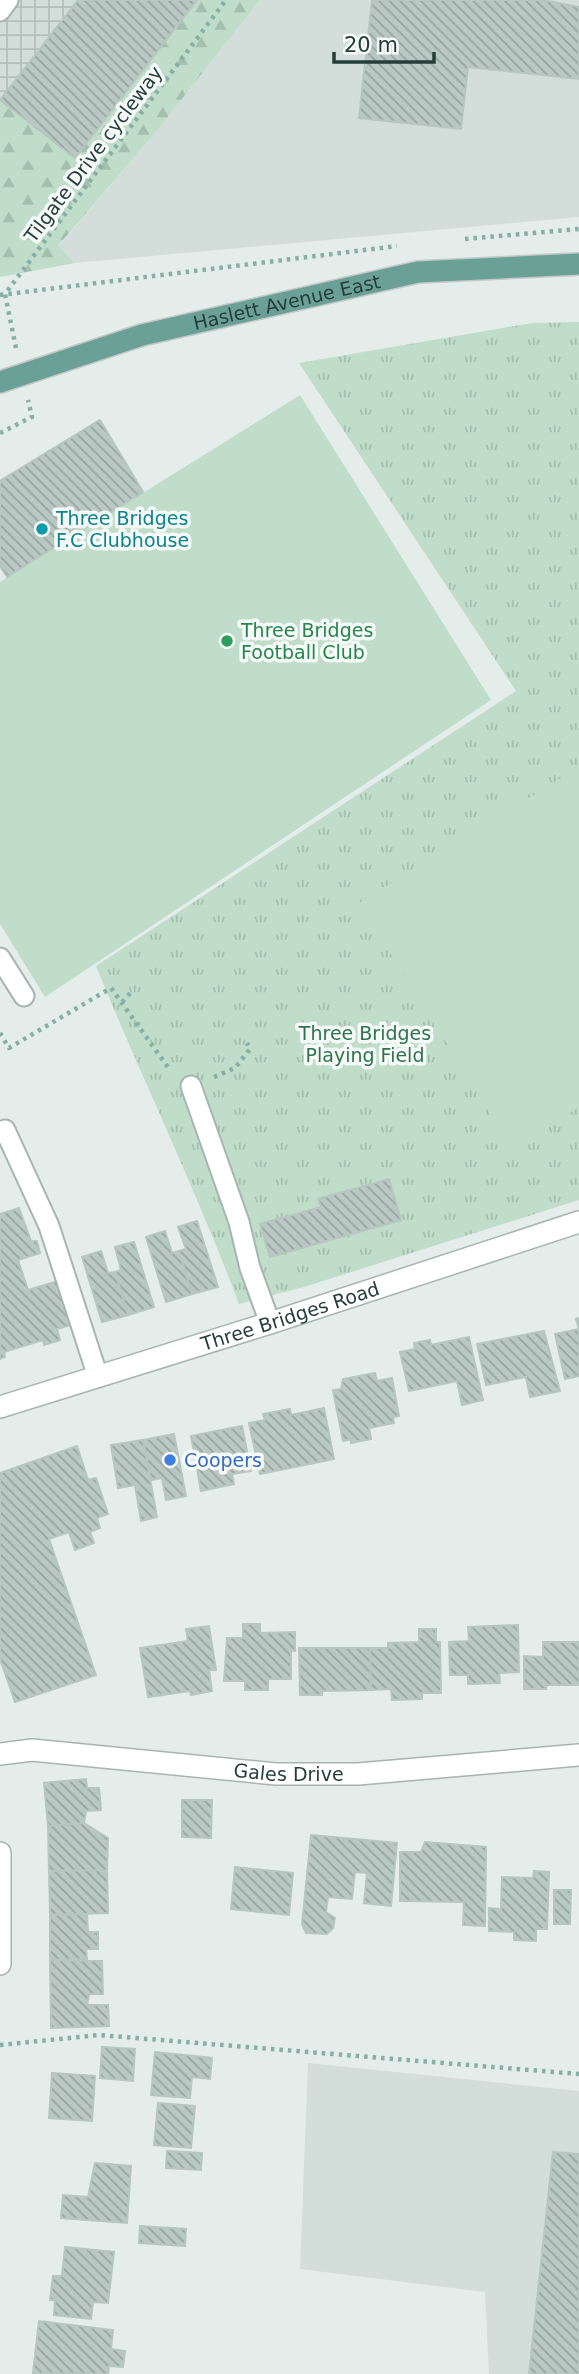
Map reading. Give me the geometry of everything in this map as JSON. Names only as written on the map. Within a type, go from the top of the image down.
[{"type":"main road","name":"Haslett Avenue East","points":[[0,383],[22,373],[142,335],[418,272],[579,264]]},
{"type":"street","name":"Three Bridges Road","points":[[0,1407],[270,1324],[579,1222]]},
{"type":"street","name":"Gales Drive","points":[[0,1754],[32,1750],[276,1774],[358,1774],[579,1755]]},
{"type":"street","points":[[0,1853],[0,1964]]},
{"type":"lane","points":[[0,11],[8,0]]},
{"type":"lane","points":[[0,958],[24,996]]},
{"type":"lane","points":[[191,1086],[239,1222],[250,1268],[270,1324]]},
{"type":"lane","points":[[0,1133],[5,1130],[49,1226],[98,1377]]},
{"type":"path","name":"Tilgate Drive cycleway","points":[[2,294],[226,0]]},
{"type":"path","points":[[454,240],[579,229]]},
{"type":"path","points":[[0,433],[32,417],[2,294],[400,246]]},
{"type":"path","points":[[0,1033],[9,1048],[111,988],[171,1073],[191,1086],[235,1068],[250,1049],[247,1043]]},
{"type":"path","points":[[122,1002],[133,990]]},
{"type":"path","points":[[0,2045],[99,2035],[579,2074]]},
{"type":"shaded area","points":[[0,0],[197,0],[75,158],[0,102]]},
{"type":"shaded area","points":[[260,0],[579,0],[579,217],[75,263],[58,247],[155,133]]},
{"type":"shaded area","points":[[308,2063],[579,2091],[579,2374],[489,2374],[485,2292],[300,2269]]},
{"type":"green space","points":[[197,0],[260,0],[155,133],[58,246],[75,263],[0,277],[0,102],[75,158]]},
{"type":"green space","name":"Three Bridges Playing Field","points":[[579,322],[579,1200],[304,1287],[239,1304],[96,966],[516,691],[299,363],[532,323]]},
{"type":"green space","name":"Three Bridges Football Club","points":[[300,395],[491,700],[45,997],[0,924],[0,582]]},
{"type":"green space","points":[[579,767],[579,1107],[512,1148],[359,903]]},
{"type":"building","points":[[78,0],[197,0],[75,158],[0,100]]},
{"type":"building","points":[[372,0],[542,0],[579,7],[579,79],[468,67],[461,129],[359,118]]},
{"type":"building","name":"Three Bridges F.C Clubhouse","points":[[100,420],[143,492],[7,577],[0,566],[0,481]]},
{"type":"building","points":[[389,1179],[401,1220],[270,1257],[260,1224],[321,1207],[318,1199]]},
{"type":"building","points":[[19,1208],[31,1241],[37,1241],[40,1253],[18,1260],[28,1290],[75,1276],[88,1320],[57,1329],[60,1340],[44,1345],[43,1340],[4,1352],[5,1357],[0,1359],[0,1214]]},
{"type":"building","points":[[197,1221],[218,1287],[192,1294],[179,1251],[186,1249],[178,1227]]},
{"type":"building","points":[[165,1231],[172,1253],[179,1251],[192,1294],[166,1302],[146,1237]]},
{"type":"building","points":[[134,1242],[154,1307],[128,1315],[115,1272],[121,1270],[115,1247]]},
{"type":"building","points":[[101,1251],[108,1273],[115,1272],[128,1315],[102,1322],[82,1257]]},
{"type":"building","points":[[579,1329],[579,1376],[565,1379],[555,1334]]},
{"type":"building","points":[[544,1331],[560,1391],[530,1397],[526,1377],[486,1385],[477,1344]]},
{"type":"building","points":[[469,1337],[483,1400],[462,1405],[457,1381],[409,1391],[400,1352],[415,1349],[414,1343],[430,1340],[431,1345]]},
{"type":"building","points":[[375,1373],[377,1381],[392,1378],[399,1416],[393,1417],[394,1423],[369,1428],[371,1439],[351,1443],[351,1439],[343,1441],[333,1390],[341,1389],[343,1379]]},
{"type":"building","points":[[324,1408],[334,1459],[260,1474],[249,1423],[265,1420],[263,1414],[290,1409],[291,1415]]},
{"type":"building","points":[[242,1426],[251,1471],[232,1474],[234,1484],[201,1491],[191,1436]]},
{"type":"building","points":[[174,1434],[186,1496],[166,1500],[162,1478],[151,1480],[143,1440]]},
{"type":"building","points":[[143,1440],[157,1517],[141,1521],[135,1485],[118,1488],[111,1445]]},
{"type":"building","points":[[77,1446],[88,1480],[96,1478],[108,1514],[97,1518],[100,1528],[90,1532],[94,1543],[75,1550],[69,1532],[49,1539],[96,1675],[15,1702],[0,1659],[0,1473]]},
{"type":"building","points":[[243,1624],[260,1624],[260,1633],[295,1632],[295,1651],[291,1651],[291,1679],[268,1679],[268,1690],[245,1690],[245,1681],[224,1681],[227,1638],[243,1638]]},
{"type":"building","points":[[518,1625],[519,1672],[499,1673],[500,1683],[468,1684],[468,1675],[450,1675],[449,1642],[469,1641],[468,1627]]},
{"type":"building","points":[[209,1626],[216,1670],[209,1670],[212,1691],[148,1697],[140,1648],[188,1641],[186,1629]]},
{"type":"building","points":[[419,1629],[436,1629],[436,1642],[440,1642],[441,1693],[422,1693],[422,1699],[392,1700],[391,1689],[371,1690],[370,1648],[388,1648],[388,1643],[419,1642]]},
{"type":"building","points":[[543,1642],[579,1642],[579,1685],[547,1685],[546,1689],[524,1689],[524,1656],[543,1657]]},
{"type":"building","points":[[299,1648],[370,1648],[371,1690],[322,1691],[322,1695],[300,1695]]},
{"type":"building","points":[[86,1779],[87,1788],[99,1788],[101,1810],[86,1811],[84,1823],[48,1826],[44,1783]]},
{"type":"building","points":[[182,1800],[212,1800],[211,1838],[182,1837]]},
{"type":"building","points":[[84,1823],[108,1838],[107,1870],[49,1871],[48,1826]]},
{"type":"building","points":[[311,1835],[397,1843],[391,1906],[364,1903],[367,1873],[355,1872],[352,1899],[328,1897],[326,1912],[335,1918],[333,1928],[327,1934],[306,1933],[302,1924]]},
{"type":"building","points":[[425,1842],[486,1847],[485,1926],[463,1925],[464,1902],[400,1901],[400,1852],[421,1852]]},
{"type":"building","points":[[235,1867],[293,1873],[289,1915],[231,1909]]},
{"type":"building","points":[[107,1870],[108,1913],[50,1915],[49,1871]]},
{"type":"building","points":[[534,1871],[549,1872],[547,1929],[536,1929],[536,1941],[514,1940],[514,1932],[489,1931],[489,1908],[501,1909],[502,1877],[533,1878]]},
{"type":"building","points":[[554,1890],[571,1890],[570,1924],[554,1924]]},
{"type":"building","points":[[87,1914],[88,1932],[98,1932],[98,1949],[86,1949],[87,1959],[50,1960],[50,1915]]},
{"type":"building","points":[[50,1960],[102,1961],[103,1994],[89,1994],[87,2005],[108,2005],[109,2026],[51,2028]]},
{"type":"building","points":[[102,2047],[135,2049],[133,2081],[100,2078]]},
{"type":"building","points":[[155,2052],[212,2058],[210,2079],[192,2077],[190,2098],[151,2095]]},
{"type":"building","points":[[52,2073],[95,2076],[92,2121],[49,2118]]},
{"type":"building","points":[[158,2103],[195,2106],[191,2148],[154,2145]]},
{"type":"building","points":[[167,2151],[202,2153],[201,2170],[166,2168]]},
{"type":"building","points":[[553,2152],[579,2154],[579,2374],[529,2374]]},
{"type":"building","points":[[95,2163],[131,2166],[127,2223],[61,2218],[63,2195],[88,2197]]},
{"type":"building","points":[[140,2226],[186,2229],[185,2246],[139,2243]]},
{"type":"building","points":[[65,2247],[114,2252],[108,2303],[93,2302],[91,2319],[54,2315],[55,2300],[50,2300],[53,2276],[62,2276]]},
{"type":"building","points":[[39,2321],[113,2330],[111,2349],[125,2351],[123,2367],[109,2366],[108,2374],[33,2373]]},
{"type":"place","name":"Three Bridges F.C Clubhouse","points":[[42,529]]},
{"type":"place","name":"Three Bridges Football Club","points":[[227,641]]},
{"type":"place","name":"Coopers","points":[[170,1460]]}]
